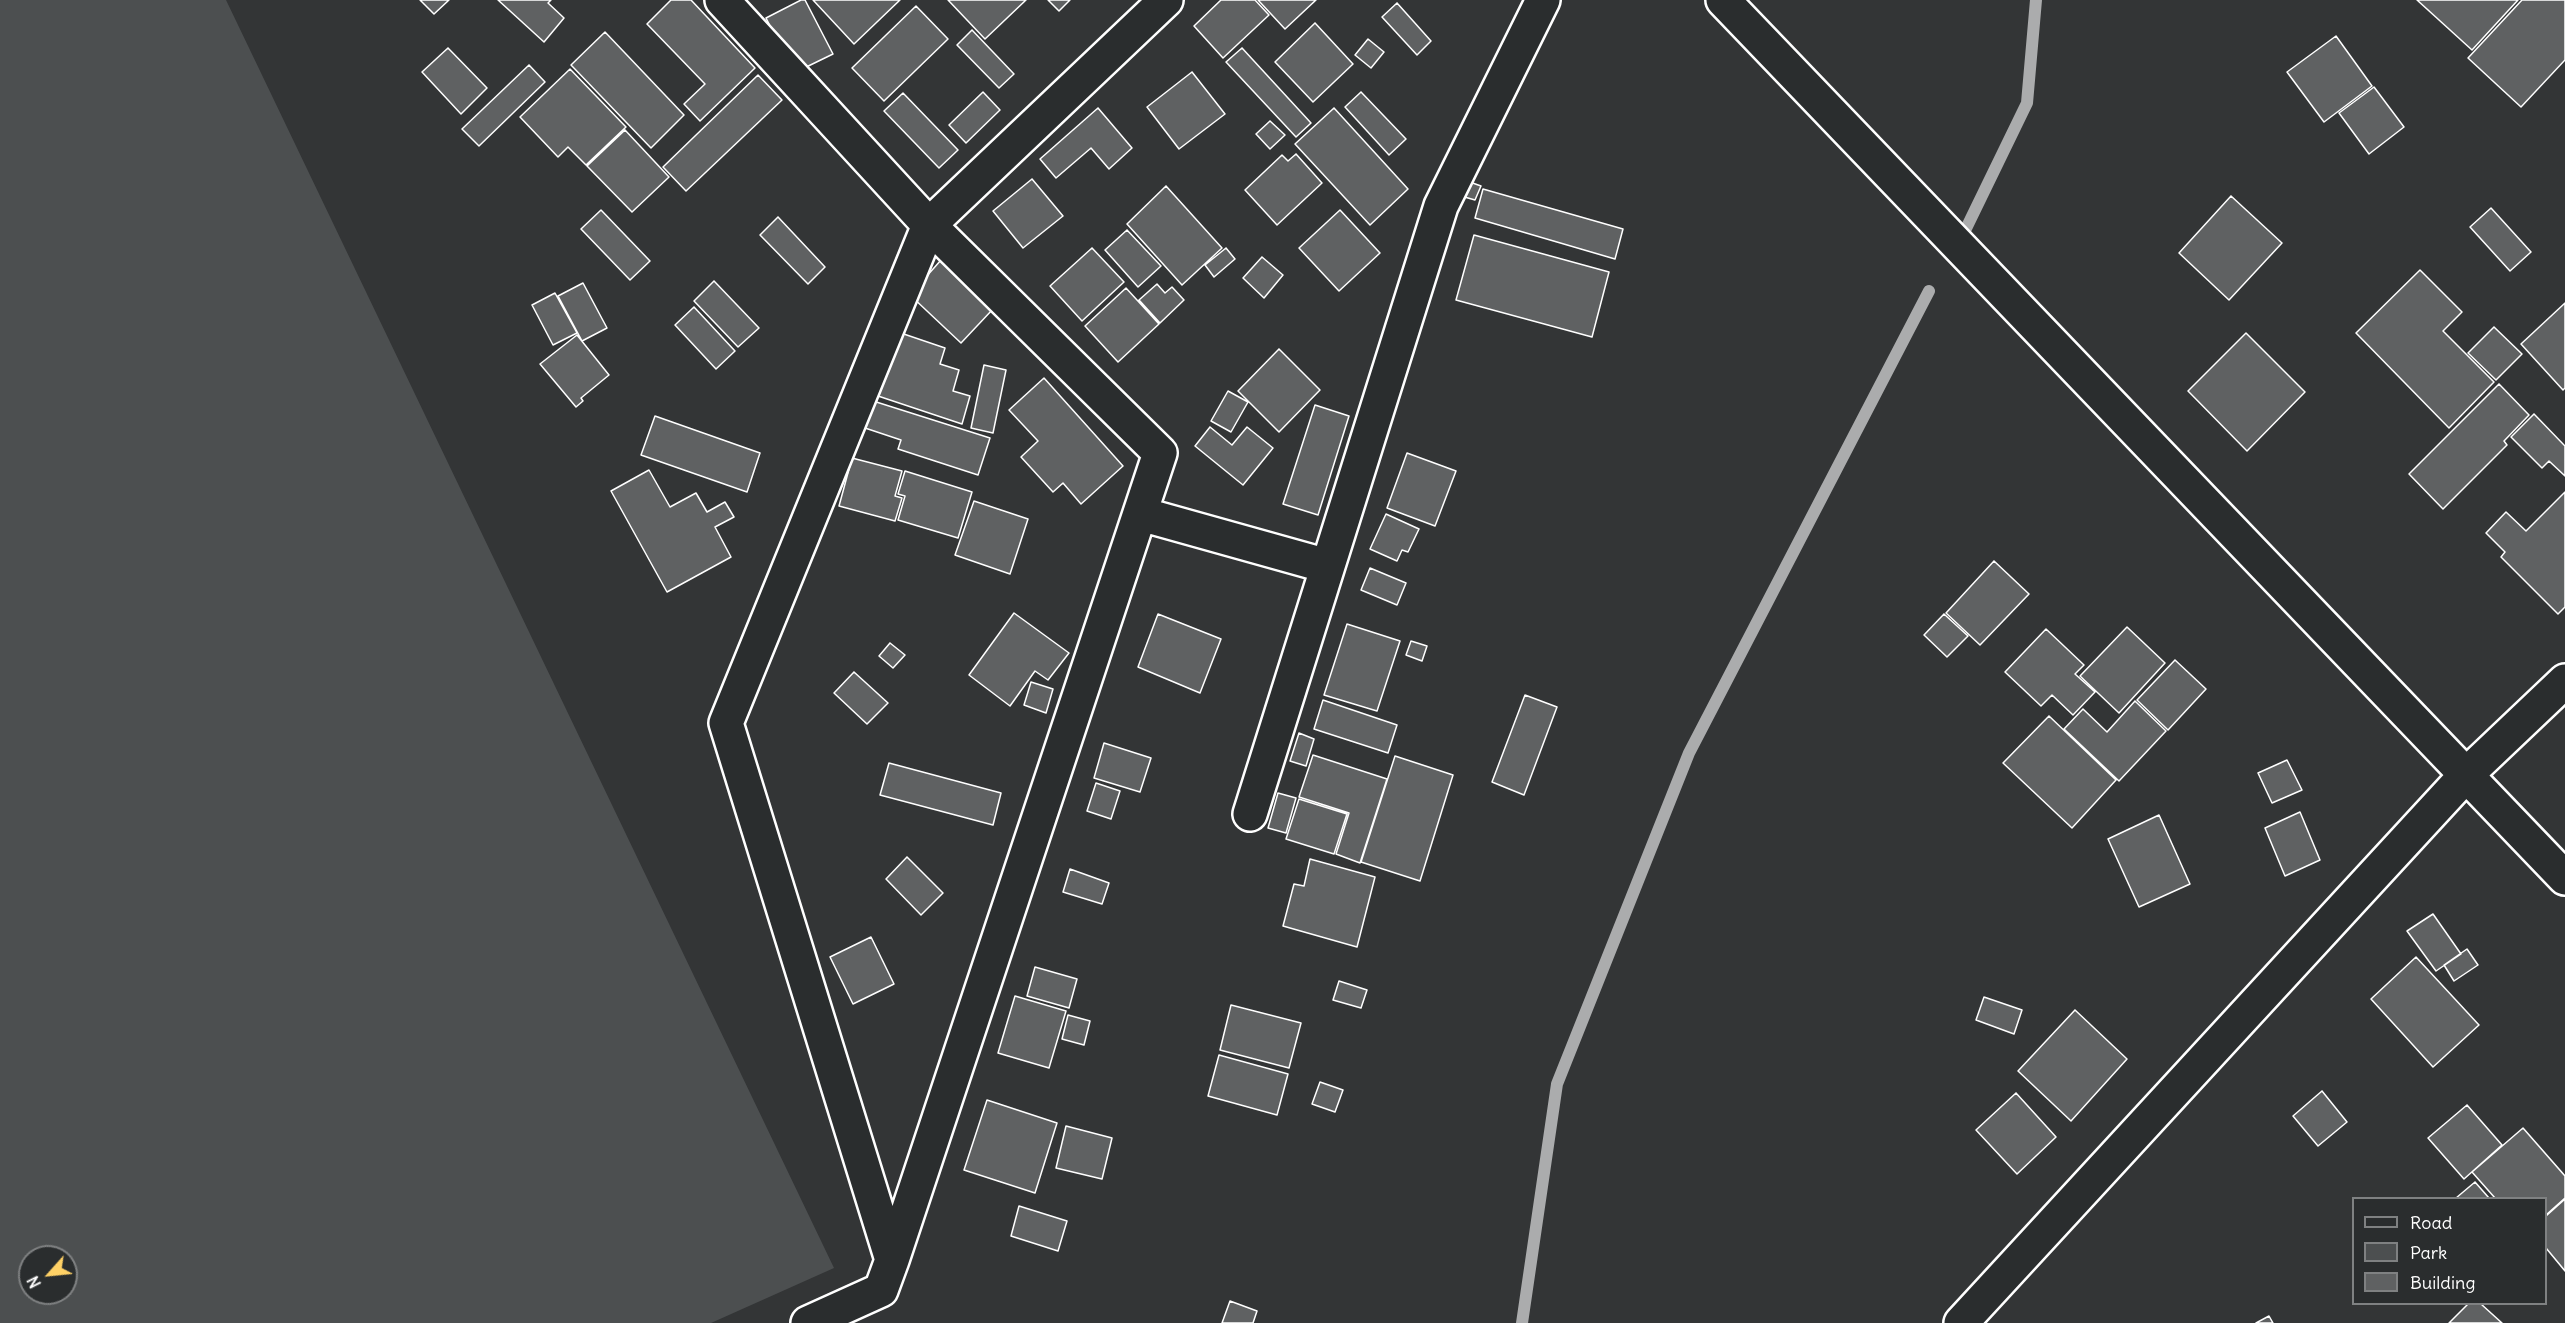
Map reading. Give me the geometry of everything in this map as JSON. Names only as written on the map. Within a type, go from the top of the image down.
[{"type":"street","points":[[722,0],[929,225],[1160,453],[881,1290],[808,1323]]},
{"type":"street","points":[[892,1260],[726,723],[929,225],[1166,0]]},
{"type":"street","points":[[1250,814],[1441,206],[1544,0]]},
{"type":"street","points":[[1723,0],[2565,878]]},
{"type":"street","points":[[1141,514],[1327,566]]},
{"type":"street","points":[[1961,1323],[2466,775],[2565,681]]},
{"type":"green space","points":[[0,0],[226,0],[834,1268],[711,1323],[0,1323]]},
{"type":"building","points":[[420,0],[449,0],[434,14]]},
{"type":"building","points":[[498,0],[551,0],[548,3],[564,18],[544,42]]},
{"type":"building","points":[[671,0],[691,0],[755,68],[700,121],[684,104],[705,84],[647,24]]},
{"type":"building","points":[[805,0],[833,54],[794,73],[766,18]]},
{"type":"building","points":[[813,0],[900,0],[854,44]]},
{"type":"building","points":[[948,0],[1026,0],[985,39]]},
{"type":"building","points":[[1048,0],[1070,0],[1059,11]]},
{"type":"building","points":[[1221,0],[1255,0],[1269,15],[1223,58],[1194,26]]},
{"type":"building","points":[[1258,0],[1316,0],[1285,29]]},
{"type":"building","points":[[2417,0],[2518,0],[2472,50]]},
{"type":"building","points":[[2522,0],[2565,0],[2565,60],[2521,107],[2468,58]]},
{"type":"building","points":[[1397,3],[1431,41],[1417,55],[1382,17]]},
{"type":"building","points":[[916,6],[948,39],[884,101],[852,68]]},
{"type":"building","points":[[1315,23],[1353,64],[1313,102],[1275,62]]},
{"type":"building","points":[[972,30],[1014,74],[999,88],[957,45]]},
{"type":"building","points":[[605,32],[684,115],[651,148],[571,65]]},
{"type":"building","points":[[2336,36],[2372,86],[2324,122],[2287,72]]},
{"type":"building","points":[[1368,39],[1384,52],[1371,68],[1355,55]]},
{"type":"building","points":[[448,48],[487,88],[461,114],[422,72]]},
{"type":"building","points":[[1242,48],[1311,123],[1296,137],[1226,62]]},
{"type":"building","points":[[529,65],[545,82],[479,146],[462,129]]},
{"type":"building","points":[[570,69],[626,127],[586,165],[568,147],[558,157],[520,117]]},
{"type":"building","points":[[1192,72],[1225,114],[1179,149],[1147,107]]},
{"type":"building","points":[[758,75],[782,100],[686,191],[663,167]]},
{"type":"building","points":[[2374,87],[2404,127],[2369,154],[2339,113]]},
{"type":"building","points":[[983,92],[1000,110],[966,143],[949,125]]},
{"type":"building","points":[[1361,92],[1406,139],[1389,155],[1345,107]]},
{"type":"building","points":[[903,93],[958,150],[939,168],[884,111]]},
{"type":"building","points":[[1098,108],[1132,148],[1109,169],[1091,148],[1056,178],[1040,159]]},
{"type":"building","points":[[1334,108],[1408,189],[1370,225],[1295,144]]},
{"type":"building","points":[[1270,121],[1285,135],[1270,149],[1256,134]]},
{"type":"building","points":[[625,130],[669,177],[632,212],[587,166]]},
{"type":"building","points":[[1296,154],[1322,183],[1277,225],[1245,190],[1282,155],[1288,161]]},
{"type":"building","points":[[1032,179],[1063,216],[1023,248],[993,211]]},
{"type":"building","points":[[1467,181],[1481,186],[1475,200],[1461,196]]},
{"type":"building","points":[[1166,186],[1222,248],[1182,285],[1127,224]]},
{"type":"building","points":[[1483,189],[1623,229],[1615,259],[1475,218]]},
{"type":"building","points":[[2231,196],[2282,243],[2229,300],[2179,253]]},
{"type":"building","points":[[2491,208],[2531,252],[2510,271],[2470,227]]},
{"type":"building","points":[[601,210],[650,261],[630,280],[581,229]]},
{"type":"building","points":[[1340,210],[1380,253],[1339,291],[1299,248]]},
{"type":"building","points":[[778,217],[825,267],[808,284],[760,235]]},
{"type":"building","points":[[1127,230],[1161,266],[1138,287],[1105,250]]},
{"type":"building","points":[[1474,235],[1609,272],[1592,337],[1456,300]]},
{"type":"building","points":[[1092,248],[1124,282],[1082,321],[1050,286]]},
{"type":"building","points":[[1226,248],[1235,259],[1214,277],[1205,265]]},
{"type":"building","points":[[1262,257],[1283,275],[1264,298],[1243,278]]},
{"type":"building","points":[[941,260],[993,309],[961,343],[910,295]]},
{"type":"building","points":[[2420,270],[2462,312],[2443,331],[2494,382],[2449,428],[2356,333]]},
{"type":"building","points":[[714,281],[759,328],[738,347],[694,301]]},
{"type":"building","points":[[583,283],[607,328],[582,341],[558,296]]},
{"type":"building","points":[[1157,284],[1165,293],[1172,287],[1184,300],[1160,323],[1139,300]]},
{"type":"building","points":[[1126,288],[1159,324],[1118,362],[1085,326]]},
{"type":"building","points":[[555,293],[577,333],[553,345],[532,305]]},
{"type":"building","points":[[2565,303],[2565,388],[2563,390],[2521,344]]},
{"type":"building","points":[[694,307],[735,351],[716,369],[675,325]]},
{"type":"building","points":[[2494,327],[2522,354],[2496,380],[2468,353]]},
{"type":"building","points":[[892,330],[945,348],[940,364],[959,370],[953,391],[970,396],[962,424],[872,394]]},
{"type":"building","points":[[2246,333],[2305,392],[2247,451],[2188,391]]},
{"type":"building","points":[[577,335],[609,375],[581,398],[583,401],[576,407],[540,364]]},
{"type":"building","points":[[1279,349],[1320,390],[1279,432],[1238,391]]},
{"type":"building","points":[[984,365],[1006,370],[993,433],[971,428]]},
{"type":"building","points":[[1044,378],[1123,466],[1081,504],[1063,483],[1053,492],[1021,457],[1038,441],[1009,410]]},
{"type":"building","points":[[2499,384],[2529,415],[2504,441],[2507,445],[2443,509],[2409,474]]},
{"type":"building","points":[[1228,391],[1248,402],[1231,432],[1211,421]]},
{"type":"building","points":[[870,400],[990,438],[978,475],[898,449],[901,440],[862,427]]},
{"type":"building","points":[[1315,405],[1349,416],[1318,515],[1283,504]]},
{"type":"building","points":[[2534,414],[2565,446],[2565,476],[2549,461],[2542,468],[2511,437]]},
{"type":"building","points":[[655,416],[760,453],[747,492],[641,455]]},
{"type":"building","points":[[1210,427],[1232,445],[1247,427],[1273,448],[1243,485],[1195,446]]},
{"type":"building","points":[[1407,453],[1456,471],[1435,526],[1387,508]]},
{"type":"building","points":[[852,458],[902,471],[895,496],[902,498],[895,521],[839,506]]},
{"type":"building","points":[[649,470],[670,507],[696,493],[707,512],[725,502],[734,517],[715,527],[731,557],[667,592],[611,491]]},
{"type":"building","points":[[905,471],[972,492],[958,538],[898,520],[905,496],[898,494]]},
{"type":"building","points":[[2565,492],[2565,607],[2558,614],[2501,557],[2505,552],[2486,533],[2506,512],[2526,531]]},
{"type":"building","points":[[974,501],[1028,519],[1010,574],[955,555]]},
{"type":"building","points":[[1386,514],[1419,529],[1408,552],[1402,550],[1397,561],[1370,549]]},
{"type":"building","points":[[1994,561],[2029,594],[1980,645],[1946,613]]},
{"type":"building","points":[[1370,568],[1406,583],[1397,605],[1361,590]]},
{"type":"building","points":[[1014,613],[1069,653],[1048,680],[1035,671],[1010,706],[969,675]]},
{"type":"building","points":[[1158,614],[1221,639],[1200,693],[1138,667]]},
{"type":"building","points":[[1944,614],[1968,636],[1947,657],[1924,635]]},
{"type":"building","points":[[1347,624],[1400,641],[1377,711],[1324,695]]},
{"type":"building","points":[[2127,627],[2165,663],[2119,713],[2080,676]]},
{"type":"building","points":[[2046,629],[2084,665],[2075,674],[2095,692],[2073,715],[2052,695],[2041,706],[2005,672]]},
{"type":"building","points":[[1411,641],[1427,646],[1422,661],[1406,655]]},
{"type":"building","points":[[890,643],[905,655],[893,668],[879,656]]},
{"type":"building","points":[[2175,660],[2206,689],[2168,730],[2137,700]]},
{"type":"building","points":[[854,672],[888,703],[867,724],[834,693]]},
{"type":"building","points":[[1031,682],[1053,689],[1046,713],[1024,705]]},
{"type":"building","points":[[1525,695],[1557,707],[1524,795],[1492,782]]},
{"type":"building","points":[[1323,700],[1397,725],[1388,753],[1314,729]]},
{"type":"building","points":[[2135,701],[2166,731],[2119,781],[2064,729],[2083,709],[2107,732]]},
{"type":"building","points":[[2049,716],[2116,780],[2072,828],[2003,763]]},
{"type":"building","points":[[1299,733],[1314,739],[1306,766],[1290,761]]},
{"type":"building","points":[[1104,743],[1151,758],[1140,792],[1094,778]]},
{"type":"building","points":[[1313,755],[1387,779],[1360,863],[1336,854],[1349,813],[1299,797]]},
{"type":"building","points":[[1395,756],[1453,775],[1420,881],[1361,862]]},
{"type":"building","points":[[2287,760],[2302,790],[2272,803],[2258,773]]},
{"type":"building","points":[[889,763],[1001,793],[993,825],[880,795]]},
{"type":"building","points":[[1096,783],[1120,791],[1111,819],[1087,811]]},
{"type":"building","points":[[1278,793],[1296,798],[1286,833],[1268,828]]},
{"type":"building","points":[[1299,799],[1347,814],[1334,854],[1286,839]]},
{"type":"building","points":[[2300,812],[2320,860],[2285,876],[2265,828]]},
{"type":"building","points":[[2159,815],[2190,884],[2139,907],[2108,839]]},
{"type":"building","points":[[907,857],[943,893],[921,915],[886,879]]},
{"type":"building","points":[[1310,859],[1375,877],[1357,947],[1283,926],[1294,884],[1304,886]]},
{"type":"building","points":[[1070,869],[1109,883],[1102,904],[1063,892]]},
{"type":"building","points":[[2433,914],[2461,954],[2436,971],[2407,931]]},
{"type":"building","points":[[871,937],[894,984],[853,1004],[830,957]]},
{"type":"building","points":[[2467,949],[2478,965],[2454,981],[2444,965]]},
{"type":"building","points":[[2416,957],[2479,1025],[2433,1067],[2371,999]]},
{"type":"building","points":[[1035,967],[1077,979],[1069,1008],[1027,996]]},
{"type":"building","points":[[1339,981],[1367,990],[1361,1008],[1333,1000]]},
{"type":"building","points":[[1015,996],[1066,1011],[1049,1068],[998,1053]]},
{"type":"building","points":[[1984,997],[2022,1010],[2014,1034],[1976,1020]]},
{"type":"building","points":[[1231,1005],[1301,1023],[1289,1068],[1220,1050]]},
{"type":"building","points":[[2075,1010],[2127,1059],[2071,1121],[2018,1071]]},
{"type":"building","points":[[1068,1015],[1090,1021],[1084,1045],[1062,1039]]},
{"type":"building","points":[[1219,1055],[1288,1074],[1277,1115],[1208,1096]]},
{"type":"building","points":[[1320,1082],[1343,1090],[1335,1112],[1312,1104]]},
{"type":"building","points":[[2322,1091],[2347,1122],[2318,1146],[2293,1116]]},
{"type":"building","points":[[2016,1093],[2056,1137],[2017,1174],[1976,1130]]},
{"type":"building","points":[[987,1100],[1057,1123],[1035,1193],[964,1170]]},
{"type":"building","points":[[2467,1105],[2502,1145],[2464,1179],[2428,1138]]},
{"type":"building","points":[[1066,1126],[1112,1138],[1102,1179],[1056,1168]]},
{"type":"building","points":[[2523,1128],[2565,1176],[2565,1198],[2547,1214],[2547,1197],[2494,1197],[2472,1172]]},
{"type":"building","points":[[2475,1182],[2488,1197],[2457,1197]]},
{"type":"building","points":[[2565,1199],[2565,1271],[2547,1249],[2547,1215]]},
{"type":"building","points":[[1019,1206],[1067,1221],[1058,1251],[1011,1236]]},
{"type":"building","points":[[1230,1301],[1257,1311],[1253,1323],[1222,1323]]},
{"type":"building","points":[[2467,1305],[2482,1305],[2502,1323],[2449,1323]]},
{"type":"building","points":[[2269,1316],[2273,1323],[2256,1323]]},
{"type":"waterway","points":[[1959,243],[2027,103],[2036,0]]},
{"type":"waterway","points":[[1522,1323],[1557,1084],[1689,753],[1929,291]]}]
